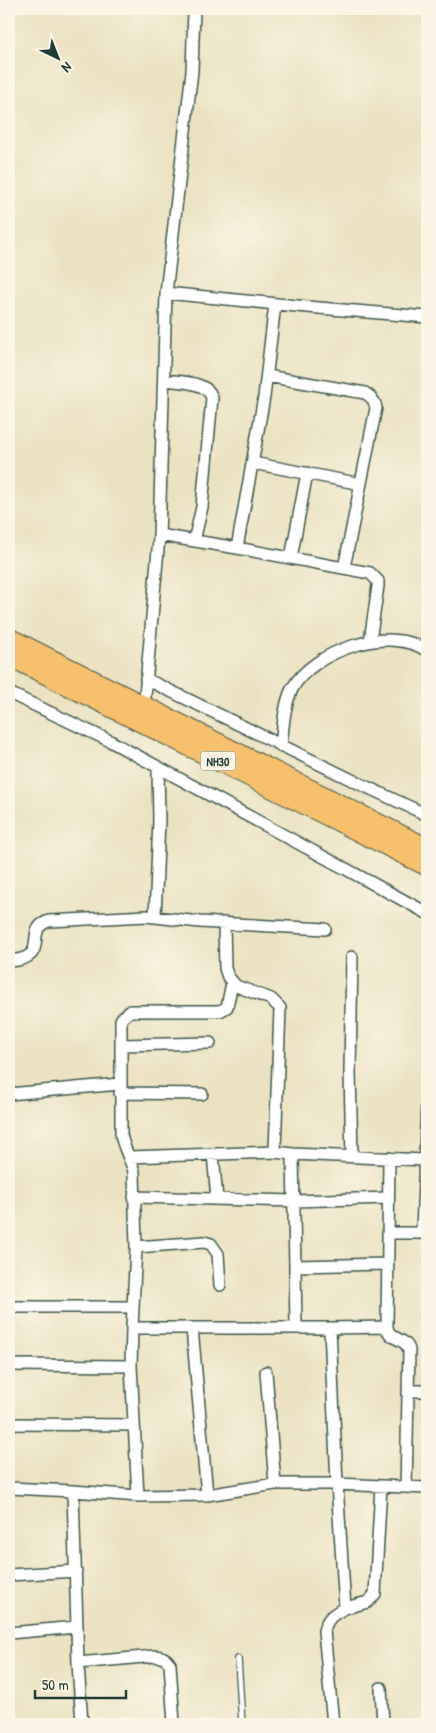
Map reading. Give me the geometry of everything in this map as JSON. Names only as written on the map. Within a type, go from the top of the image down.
[{"type":"highway","name":"NH30","points":[[9,638],[427,848]]},
{"type":"highway","name":"NH30","points":[[9,656],[427,866]]},
{"type":"street","points":[[144,707],[159,535],[165,380],[166,292],[192,71],[194,9]]},
{"type":"street","points":[[166,292],[275,304],[427,317]]},
{"type":"street","points":[[238,548],[267,376],[275,304]]},
{"type":"street","points":[[267,376],[366,393],[373,399],[376,408],[344,568]]},
{"type":"street","points":[[165,380],[198,385],[208,390],[212,398],[202,507],[194,540]]},
{"type":"street","points":[[253,463],[360,484]]},
{"type":"street","points":[[292,558],[307,473]]},
{"type":"street","points":[[159,535],[370,573],[378,581],[370,642]]},
{"type":"street","points":[[281,746],[292,689],[311,667],[325,657],[346,649],[386,639],[416,644],[427,651]]},
{"type":"street","points":[[146,680],[427,815]]},
{"type":"street","points":[[9,693],[110,741],[427,913]]},
{"type":"street","points":[[155,916],[159,820],[158,768]]},
{"type":"street","points":[[9,961],[22,960],[32,953],[35,949],[37,930],[43,923],[49,921],[155,916],[224,923],[325,929]]},
{"type":"street","points":[[224,923],[225,968],[228,977],[236,986],[272,999],[280,1008],[275,1152]]},
{"type":"street","points":[[352,957],[350,1073],[352,1156]]},
{"type":"street","points":[[138,1496],[131,1366],[136,1247],[134,1172],[124,1149],[121,1134],[121,1020],[130,1011],[220,1011],[227,1007],[232,983]]},
{"type":"street","points":[[121,1045],[210,1043]]},
{"type":"street","points":[[9,1094],[120,1089],[202,1094]]},
{"type":"street","points":[[388,1233],[425,1233],[424,1160],[427,1102]]},
{"type":"street","points":[[129,1157],[275,1152],[424,1160]]},
{"type":"street","points":[[213,1154],[217,1199]]},
{"type":"street","points":[[293,1154],[296,1327]]},
{"type":"street","points":[[389,1158],[387,1328],[391,1336],[401,1340],[408,1346],[406,1487]]},
{"type":"street","points":[[134,1197],[294,1201],[388,1198]]},
{"type":"street","points":[[136,1247],[204,1242],[211,1244],[218,1254],[220,1285]]},
{"type":"street","points":[[295,1266],[387,1264]]},
{"type":"street","points":[[9,1307],[133,1306]]},
{"type":"street","points":[[132,1328],[387,1328]]},
{"type":"street","points":[[192,1328],[207,1495]]},
{"type":"street","points":[[330,1328],[345,1608]]},
{"type":"street","points":[[9,1365],[131,1366]]},
{"type":"street","points":[[266,1372],[275,1484]]},
{"type":"street","points":[[408,1391],[427,1391]]},
{"type":"street","points":[[9,1424],[134,1425]]},
{"type":"street","points":[[9,1488],[73,1490],[138,1496],[207,1495],[275,1484],[337,1484],[427,1488]]},
{"type":"street","points":[[332,1724],[324,1631],[328,1618],[334,1613],[368,1602],[375,1594],[380,1486]]},
{"type":"street","points":[[73,1490],[78,1663],[82,1724]]},
{"type":"street","points":[[9,1575],[76,1571]]},
{"type":"street","points":[[9,1633],[77,1627]]},
{"type":"street","points":[[78,1663],[156,1656],[167,1659],[170,1664],[174,1724]]},
{"type":"street","points":[[380,1688],[383,1724]]},
{"type":"lane","points":[[238,1659],[242,1724]]}]
